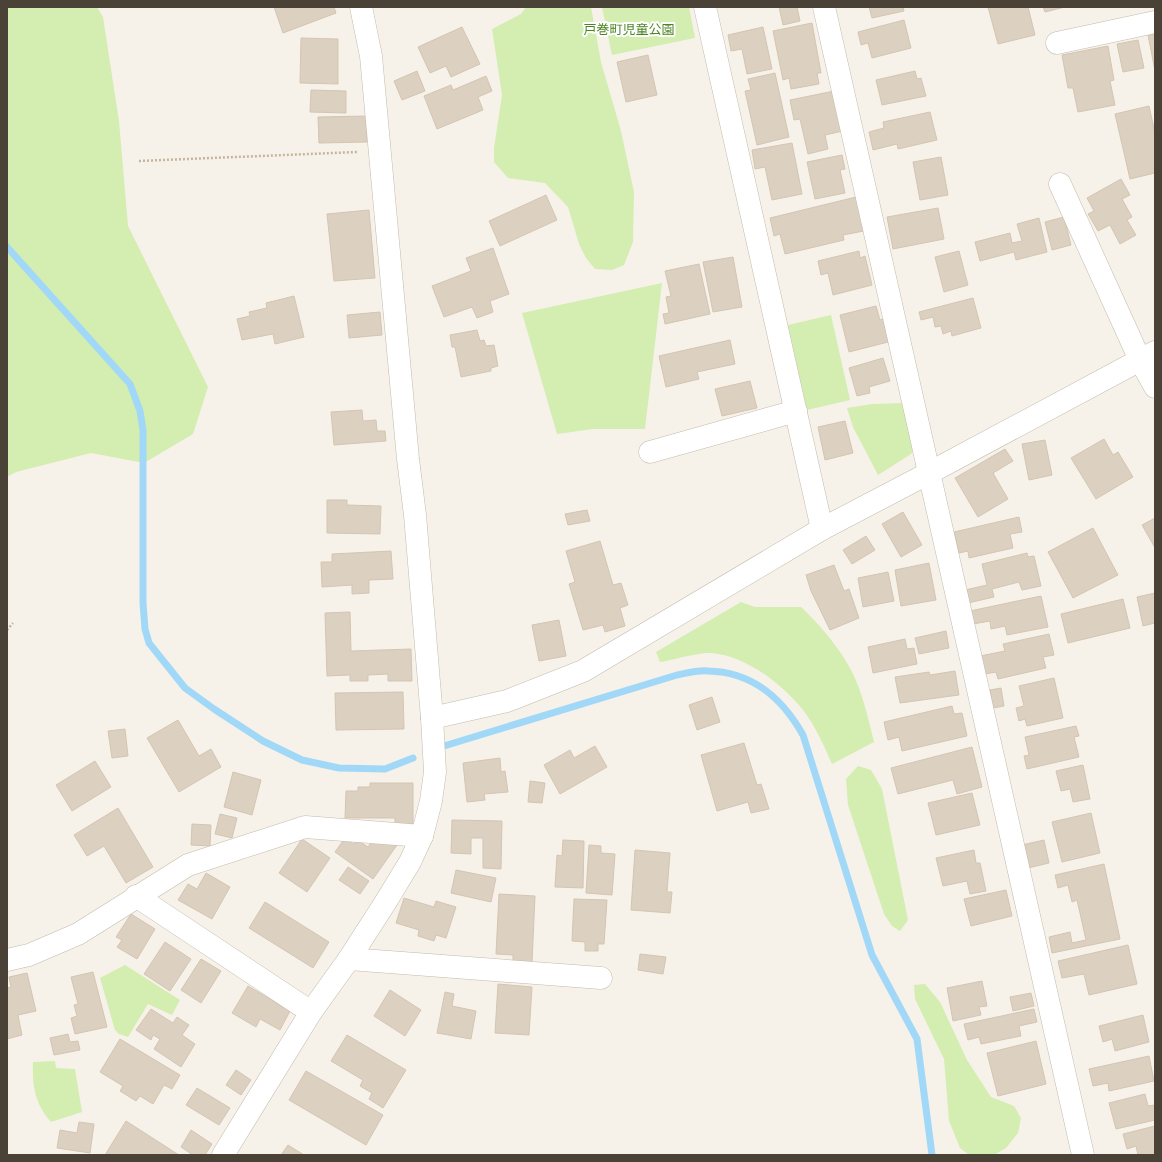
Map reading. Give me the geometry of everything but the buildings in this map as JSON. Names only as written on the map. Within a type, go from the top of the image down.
[{"type":"street","points":[[223,1155],[311,1012],[349,959],[386,903],[410,862],[422,836],[431,801],[435,772],[416,515],[408,459],[371,56],[361,7]]},
{"type":"street","points":[[706,7],[822,529]]},
{"type":"street","points":[[824,7],[1083,1155]]},
{"type":"street","points":[[1057,43],[1155,22]]},
{"type":"street","points":[[1060,184],[1148,356],[1155,387]]},
{"type":"street","points":[[432,718],[507,701],[583,671],[822,529],[1148,356]]},
{"type":"street","points":[[650,452],[796,411]]},
{"type":"street","points":[[7,960],[29,955],[78,934],[136,896],[188,865],[305,827],[422,836]]},
{"type":"street","points":[[136,896],[311,1012]]},
{"type":"street","points":[[349,959],[601,978]]},
{"type":"path","points":[[139,161],[379,151]]},
{"type":"path","points":[[7,630],[13,623]]},
{"type":"green space","points":[[7,7],[97,7],[103,17],[119,121],[128,226],[208,387],[193,434],[144,463],[91,453],[16,472],[7,477]]},
{"type":"green space","points":[[526,7],[591,7],[601,62],[621,131],[634,192],[633,242],[624,265],[612,270],[595,269],[586,258],[579,244],[568,207],[545,183],[508,178],[494,162],[494,148],[502,95],[492,29],[521,14]]},
{"type":"green space","name":"戸巻町児童公園","points":[[602,7],[689,7],[695,38],[612,55]]},
{"type":"green space","points":[[662,283],[645,429],[593,429],[557,434],[522,313]]},
{"type":"green space","points":[[831,315],[850,400],[807,410],[788,325]]},
{"type":"green space","points":[[903,403],[915,447],[911,454],[878,475],[853,427],[847,408],[872,404]]},
{"type":"green space","points":[[741,602],[755,607],[801,607],[810,616],[837,647],[851,670],[863,700],[874,742],[832,764],[815,729],[803,710],[784,690],[762,672],[737,659],[711,653],[660,662],[656,652]]},
{"type":"green space","points":[[858,766],[871,770],[882,789],[908,920],[900,931],[892,926],[884,914],[848,805],[846,779]]},
{"type":"green space","points":[[125,965],[180,1000],[172,1015],[148,1004],[128,1037],[119,1034],[115,1030],[100,978]]},
{"type":"green space","points":[[925,984],[940,1002],[967,1060],[991,1097],[1014,1106],[1021,1118],[1018,1133],[1006,1148],[994,1155],[969,1155],[960,1148],[949,1121],[944,1059],[915,999],[914,985]]},
{"type":"green space","points":[[55,1061],[56,1068],[75,1069],[82,1112],[51,1122],[38,1101],[33,1079],[33,1062]]},
{"type":"waterway","points":[[7,247],[130,384],[140,411],[143,430],[143,603],[145,629],[149,643],[185,688],[263,741],[302,760],[339,768],[385,769],[413,758]]},
{"type":"waterway","points":[[444,746],[677,675],[696,671],[724,673],[739,676],[752,682],[776,699],[786,710],[803,735],[872,955],[917,1039],[932,1155]]}]
